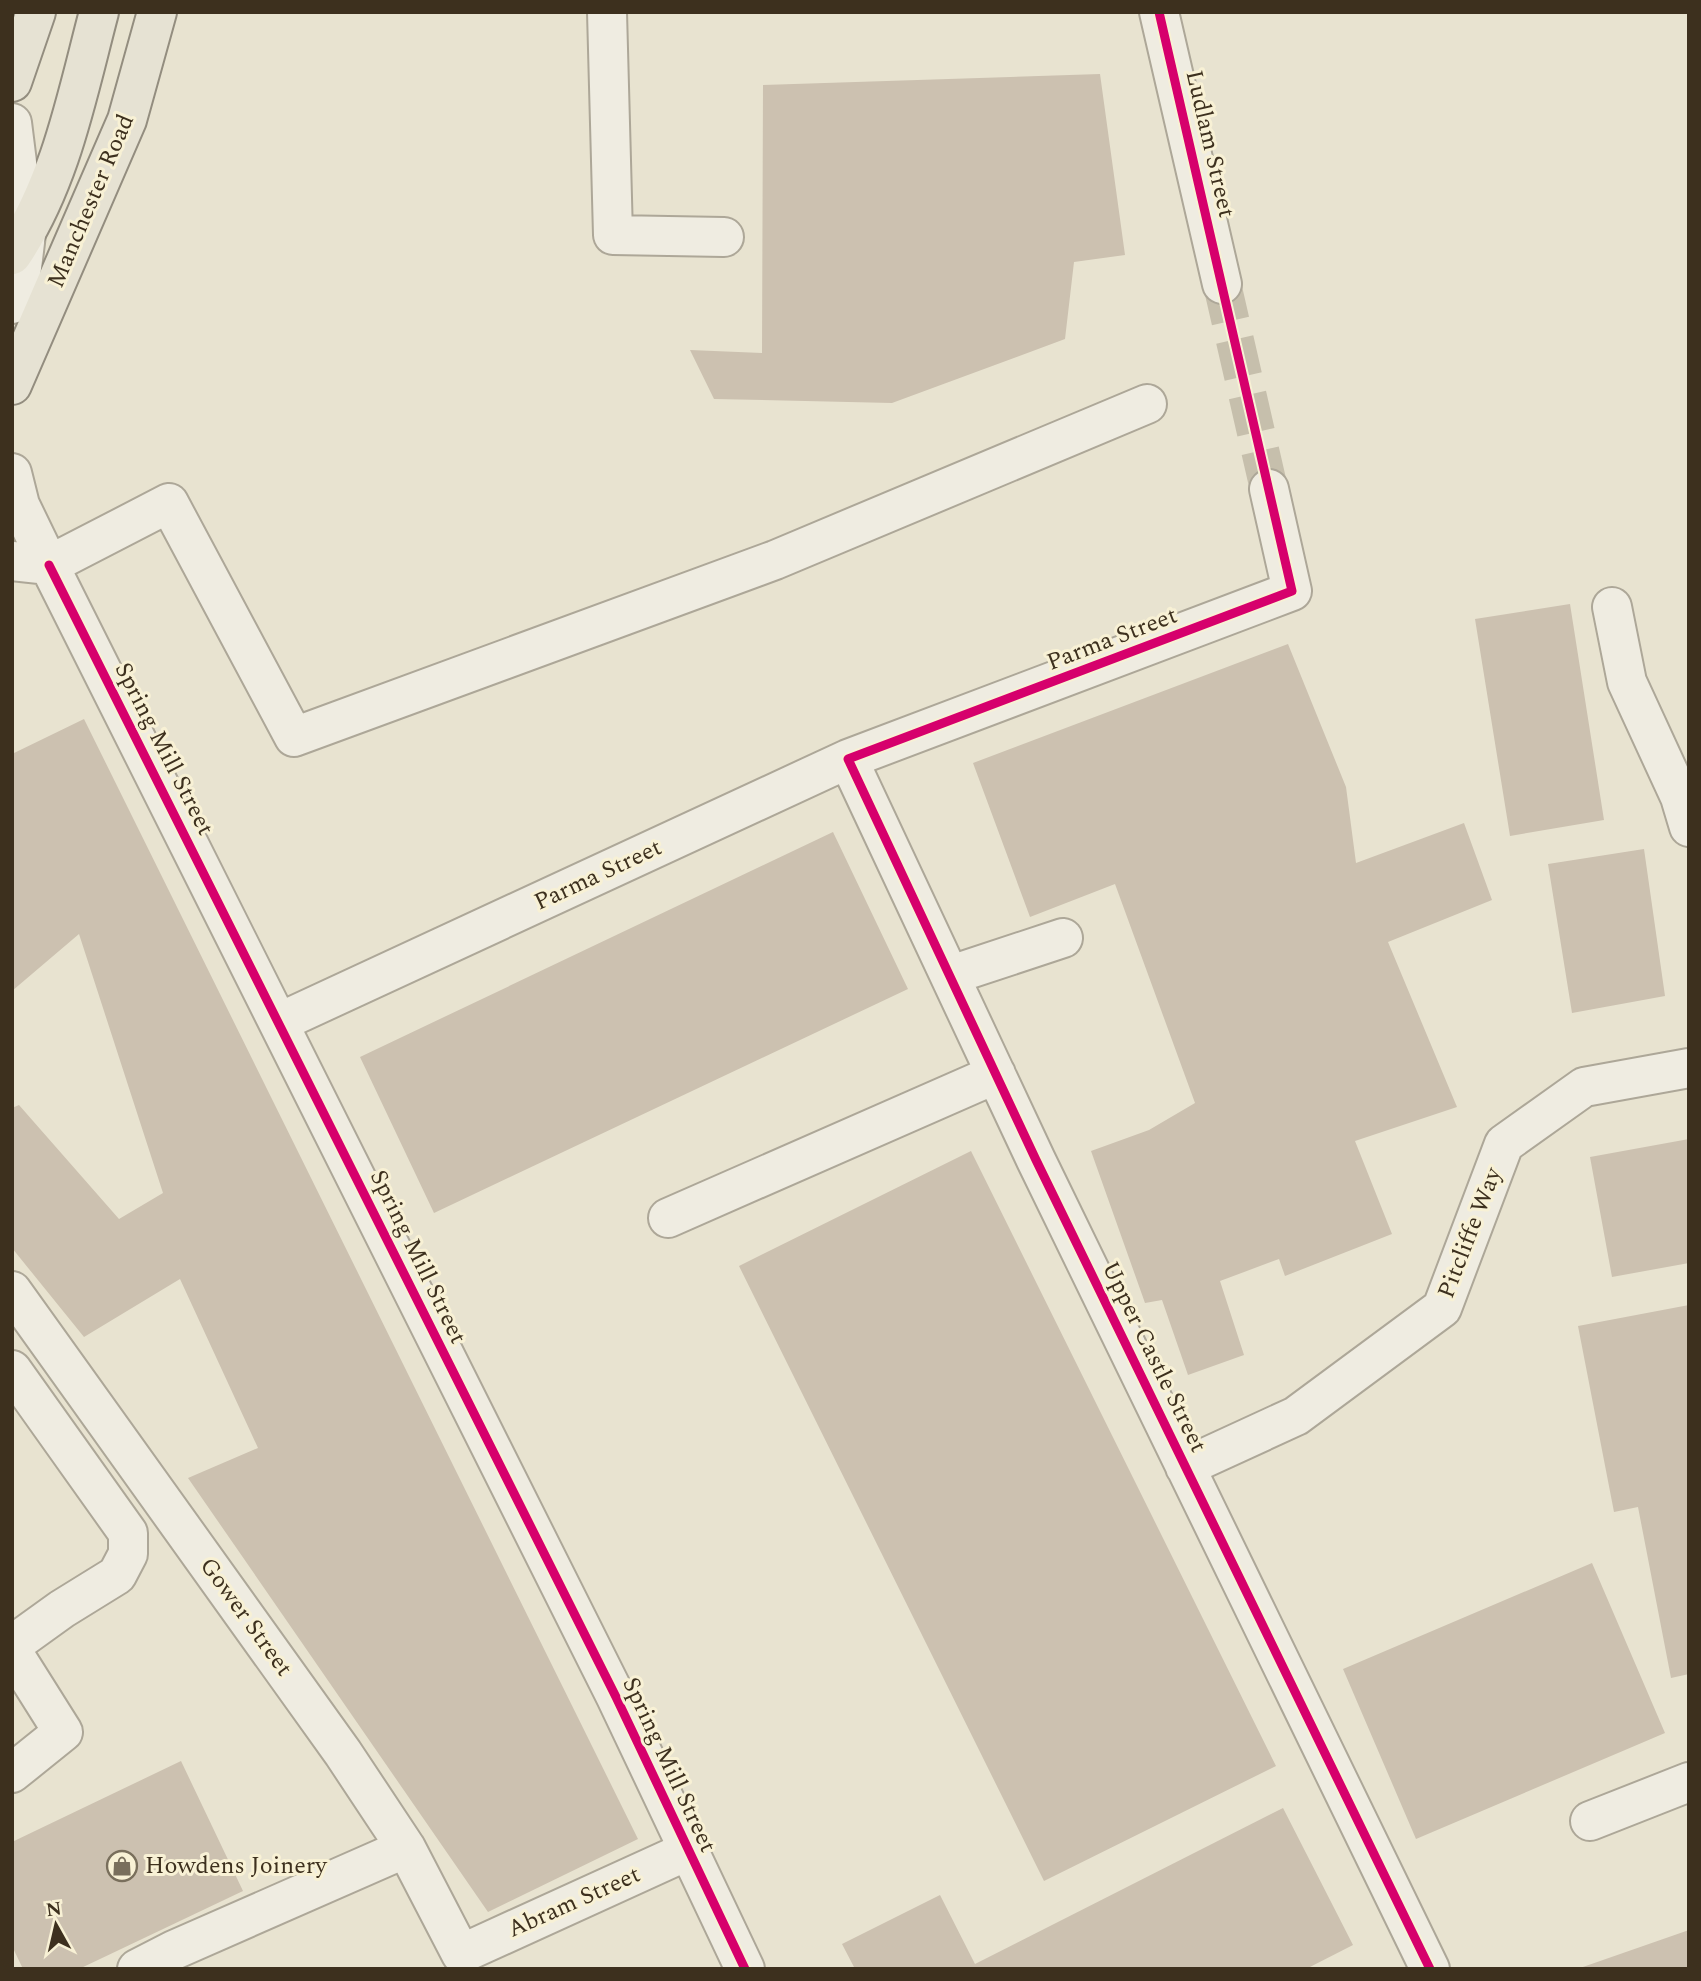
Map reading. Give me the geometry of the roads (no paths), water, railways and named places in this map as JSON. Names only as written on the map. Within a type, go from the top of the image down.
[{"type":"main road","points":[[12,82],[36,12]]},
{"type":"main road","points":[[19,245],[46,196],[60,158],[99,12]]},
{"type":"main road","name":"Manchester Road","points":[[12,385],[127,120],[156,12]]},
{"type":"street","points":[[607,12],[614,235],[724,237]]},
{"type":"street","name":"Ludlam Street","points":[[1159,12],[1222,284]]},
{"type":"street","points":[[12,123],[21,276],[12,304]]},
{"type":"street","points":[[31,563],[169,503],[294,737],[775,560],[1147,404]]},
{"type":"street","name":"Spring Mill Street","points":[[12,473],[31,563],[280,1022],[609,1684],[745,1969]]},
{"type":"street","name":"Parma Street","points":[[280,1022],[848,759],[1292,591],[1269,489]]},
{"type":"street","points":[[1612,607],[1627,682],[1680,797],[1689,827]]},
{"type":"street","name":"Upper Castle Street","points":[[848,759],[996,1074],[1430,1969]]},
{"type":"street","points":[[951,975],[1063,938]]},
{"type":"street","name":"Pitcliffe Way","points":[[1185,1466],[1296,1416],[1442,1308],[1504,1144],[1584,1087],[1689,1068]]},
{"type":"street","points":[[668,1218],[996,1074]]},
{"type":"street","name":"Gower Street","points":[[12,1291],[344,1753],[406,1848],[461,1954]]},
{"type":"street","points":[[12,1370],[128,1533],[128,1554],[117,1575],[62,1609],[12,1645]]},
{"type":"street","points":[[12,1651],[63,1732],[12,1773]]},
{"type":"street","points":[[1590,1821],[1689,1782]]},
{"type":"street","points":[[137,1969],[174,1950],[406,1848]]},
{"type":"street","name":"Abram Street","points":[[461,1954],[687,1851]]},
{"type":"tunnel","points":[[1222,284],[1269,489]]},
{"type":"place","name":"Howdens Joinery","points":[[122,1866]]}]
